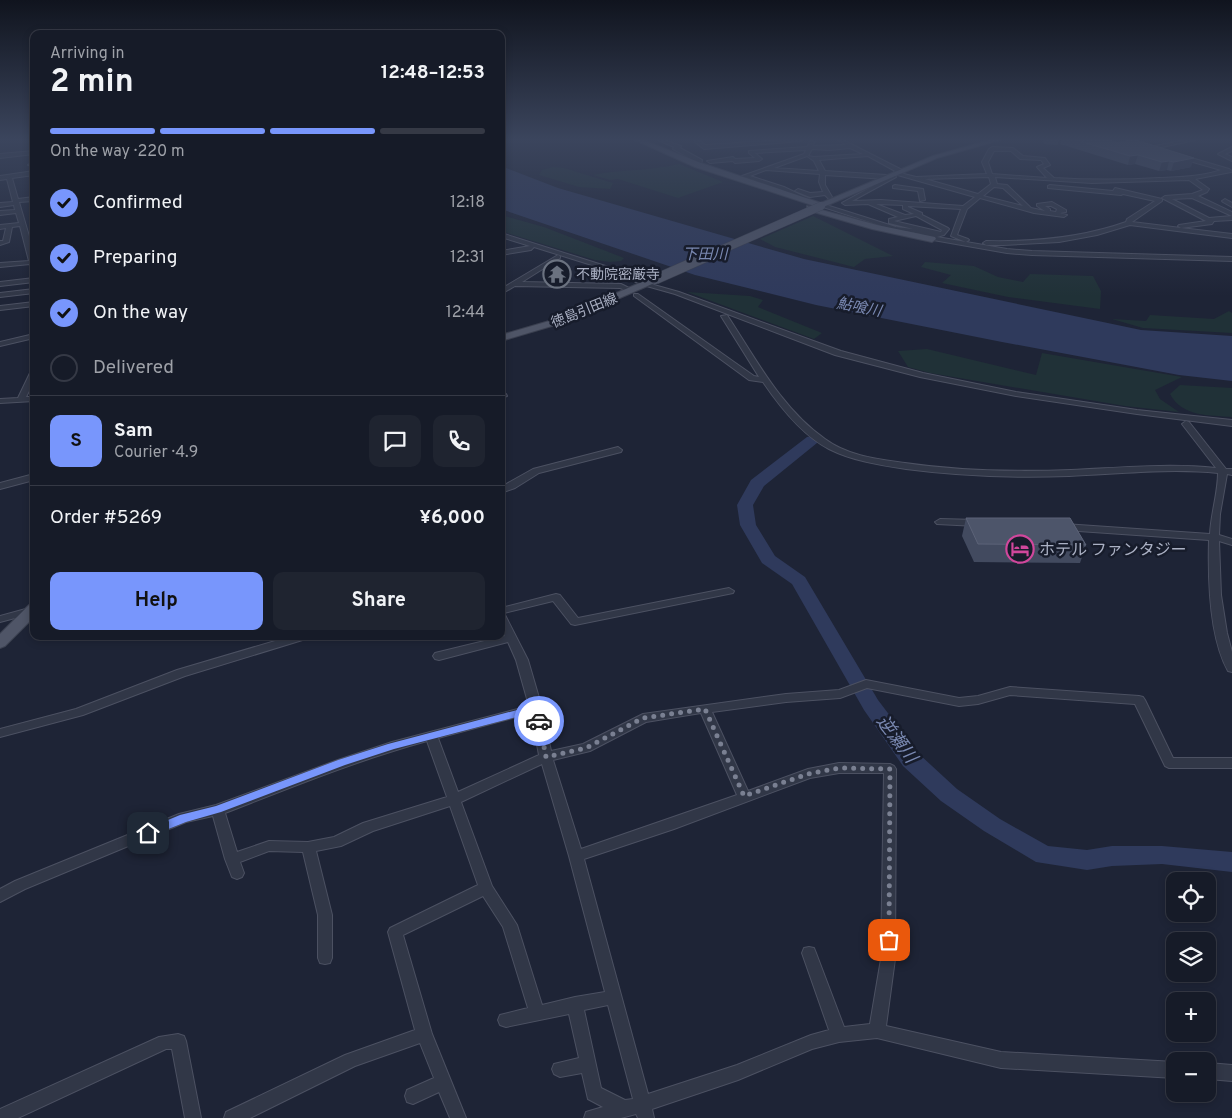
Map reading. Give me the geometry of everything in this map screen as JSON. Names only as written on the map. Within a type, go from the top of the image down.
[{"type":"main road","points":[[767,192],[777,198],[874,228],[938,236]]},
{"type":"main road","points":[[782,192],[822,206]]},
{"type":"main road","name":"徳島引田線","points":[[505,337],[559,321],[853,192]]},
{"type":"main road","points":[[0,643],[30,612]]},
{"type":"street","points":[[13,192],[25,227],[30,249]]},
{"type":"street","points":[[790,192],[808,201]]},
{"type":"street","points":[[804,192],[828,195],[827,192]]},
{"type":"street","points":[[845,203],[864,192]]},
{"type":"street","points":[[894,203],[895,192]]},
{"type":"street","points":[[921,192],[922,200]]},
{"type":"street","points":[[965,192],[1015,208],[1033,206],[1055,203],[1065,212],[1051,213],[1033,206],[1014,192]]},
{"type":"street","points":[[975,242],[954,236],[964,208],[983,192]]},
{"type":"street","points":[[1121,192],[1163,199],[1210,221],[1232,235]]},
{"type":"street","points":[[1202,192],[1193,196],[1163,199],[1129,220],[1129,223],[1232,235]]},
{"type":"street","points":[[1193,196],[1217,206],[1232,216]]},
{"type":"street","points":[[1229,199],[1232,205]]},
{"type":"street","points":[[0,205],[30,200]]},
{"type":"street","points":[[867,202],[904,217]]},
{"type":"street","points":[[845,203],[894,203],[964,208]]},
{"type":"street","points":[[845,203],[846,206],[891,227]]},
{"type":"street","points":[[906,204],[905,208],[946,229],[938,236]]},
{"type":"street","points":[[822,206],[891,227],[1032,253],[1232,259]]},
{"type":"street","points":[[1033,206],[1051,213]]},
{"type":"street","points":[[1188,210],[1217,206]]},
{"type":"street","points":[[0,213],[18,211]]},
{"type":"street","points":[[918,215],[891,220],[891,222],[964,242],[1015,242],[1085,236],[1109,232],[1130,223]]},
{"type":"street","points":[[1165,228],[1232,216]]},
{"type":"street","points":[[0,243],[6,242],[9,226]]},
{"type":"street","points":[[0,227],[30,229]]},
{"type":"street","points":[[505,236],[613,270],[646,284],[677,293],[838,353],[923,375],[1016,394],[1137,412],[1232,423]]},
{"type":"street","points":[[505,241],[558,257],[613,270]]},
{"type":"street","points":[[505,252],[531,248]]},
{"type":"street","points":[[505,289],[558,257]]},
{"type":"street","points":[[0,265],[30,262]]},
{"type":"street","points":[[0,284],[30,280]]},
{"type":"street","points":[[514,284],[621,286],[628,289]]},
{"type":"street","points":[[0,295],[30,291]]},
{"type":"street","points":[[677,293],[682,297],[752,327],[781,331]]},
{"type":"street","points":[[636,294],[738,369],[752,378],[765,380]]},
{"type":"street","points":[[0,308],[30,304]]},
{"type":"street","points":[[725,316],[765,380],[794,418],[822,441],[856,457],[875,462],[918,468],[1000,473],[1138,470],[1227,471]]},
{"type":"street","points":[[0,344],[30,337]]},
{"type":"street","points":[[21,399],[30,381]]},
{"type":"street","points":[[0,400],[30,398]]},
{"type":"street","points":[[1186,424],[1227,471]]},
{"type":"street","points":[[505,489],[516,486],[528,475],[536,471],[618,450]]},
{"type":"street","points":[[1227,471],[1223,479],[1215,517],[1215,584],[1221,632],[1232,668]]},
{"type":"street","points":[[0,486],[30,478]]},
{"type":"street","points":[[940,522],[989,524]]},
{"type":"street","points":[[1058,527],[1214,537],[1232,542]]},
{"type":"street","points":[[505,610],[556,597],[575,622],[729,591]]},
{"type":"street","points":[[0,619],[30,610]]},
{"type":"street","points":[[505,624],[522,660],[536,708],[546,757],[576,856],[644,1111]]},
{"type":"street","points":[[505,640],[512,638]]},
{"type":"street","points":[[0,733],[79,712],[181,673],[292,640]]},
{"type":"street","points":[[439,656],[504,640]]},
{"type":"street","points":[[232,859],[269,846],[308,846],[336,842],[368,826],[455,799],[546,757],[586,748],[643,718],[840,694],[866,684],[959,702],[978,700],[1010,692],[1139,700],[1169,763],[1232,763]]},
{"type":"street","points":[[0,896],[184,818],[218,810],[342,763],[431,736],[536,708]]},
{"type":"street","points":[[705,709],[744,796]]},
{"type":"street","points":[[431,736],[486,888],[510,925],[536,1013]]},
{"type":"street","points":[[576,856],[669,825],[808,774],[839,768],[890,769],[888,959],[877,1031]]},
{"type":"street","points":[[218,810],[237,873]]},
{"type":"street","points":[[308,846],[325,915],[325,958]]},
{"type":"street","points":[[458,1118],[424,1034],[395,932],[486,888]]},
{"type":"street","points":[[810,952],[839,1035]]},
{"type":"street","points":[[506,1020],[614,997]]},
{"type":"street","points":[[575,1004],[594,1093],[625,1109]]},
{"type":"street","points":[[592,1118],[625,1109],[644,1111],[811,1042],[839,1035],[877,1031],[1001,1060],[1166,1069]]},
{"type":"street","points":[[232,1118],[351,1060],[424,1034]]},
{"type":"street","points":[[0,1118],[165,1042],[178,1041],[193,1118]]},
{"type":"street","points":[[560,1069],[588,1064]]},
{"type":"street","points":[[1216,1072],[1232,1073]]},
{"type":"street","points":[[413,1096],[444,1082]]},
{"type":"shaded area","points":[[660,192],[694,192],[678,198]]},
{"type":"shaded area","points":[[505,216],[544,227],[624,258],[621,261],[610,262],[595,260],[505,232]]},
{"type":"shaded area","points":[[813,216],[893,256],[865,259],[854,267],[775,247],[760,239]]},
{"type":"shaded area","points":[[925,262],[974,266],[998,277],[1023,282],[1030,274],[1093,276],[1101,291],[1100,309],[1008,297],[942,283],[951,275],[921,267]]},
{"type":"shaded area","points":[[687,292],[750,296],[763,300],[758,307],[822,333],[814,339]]},
{"type":"shaded area","points":[[1229,311],[1232,313],[1232,333],[1143,328],[1112,319],[1146,321],[1150,315],[1214,319]]},
{"type":"shaded area","points":[[927,349],[1036,375],[1042,353],[1182,377],[1155,390],[1160,399],[1179,412],[1125,406],[930,373],[908,367],[898,351]]},
{"type":"shaded area","points":[[1180,385],[1232,388],[1232,417],[1205,415],[1182,407],[1175,402],[1170,394]]},
{"type":"water","name":"下田川","points":[[505,192],[572,192],[804,259],[1141,330],[1232,336],[1232,381],[1179,375],[1002,342],[816,305],[695,275],[505,210]]},
{"type":"building","points":[[966,518],[1070,518],[1086,545],[978,544]]},
{"type":"waterway","name":"逆瀬川","points":[[812,440],[757,483],[745,505],[748,525],[768,559],[799,581],[871,705],[911,760],[949,795],[992,825],[1044,855],[1087,860],[1112,856],[1162,855],[1232,862]]},
{"type":"way so far","points":[[539,721],[546,757],[586,748],[643,718],[705,709],[744,796],[808,774],[839,768],[890,769],[889,940]]},
{"type":"place","name":"不動院密厳寺","points":[[557,274]]},
{"type":"place","name":"ホテル ファンタジー","points":[[1020,549]]},
{"type":"route","points":[[148,833],[184,818],[218,810],[392,746],[536,708],[539,721]]},
{"type":"water label","name":"鮎喰川","points":[[859,307]]}]
